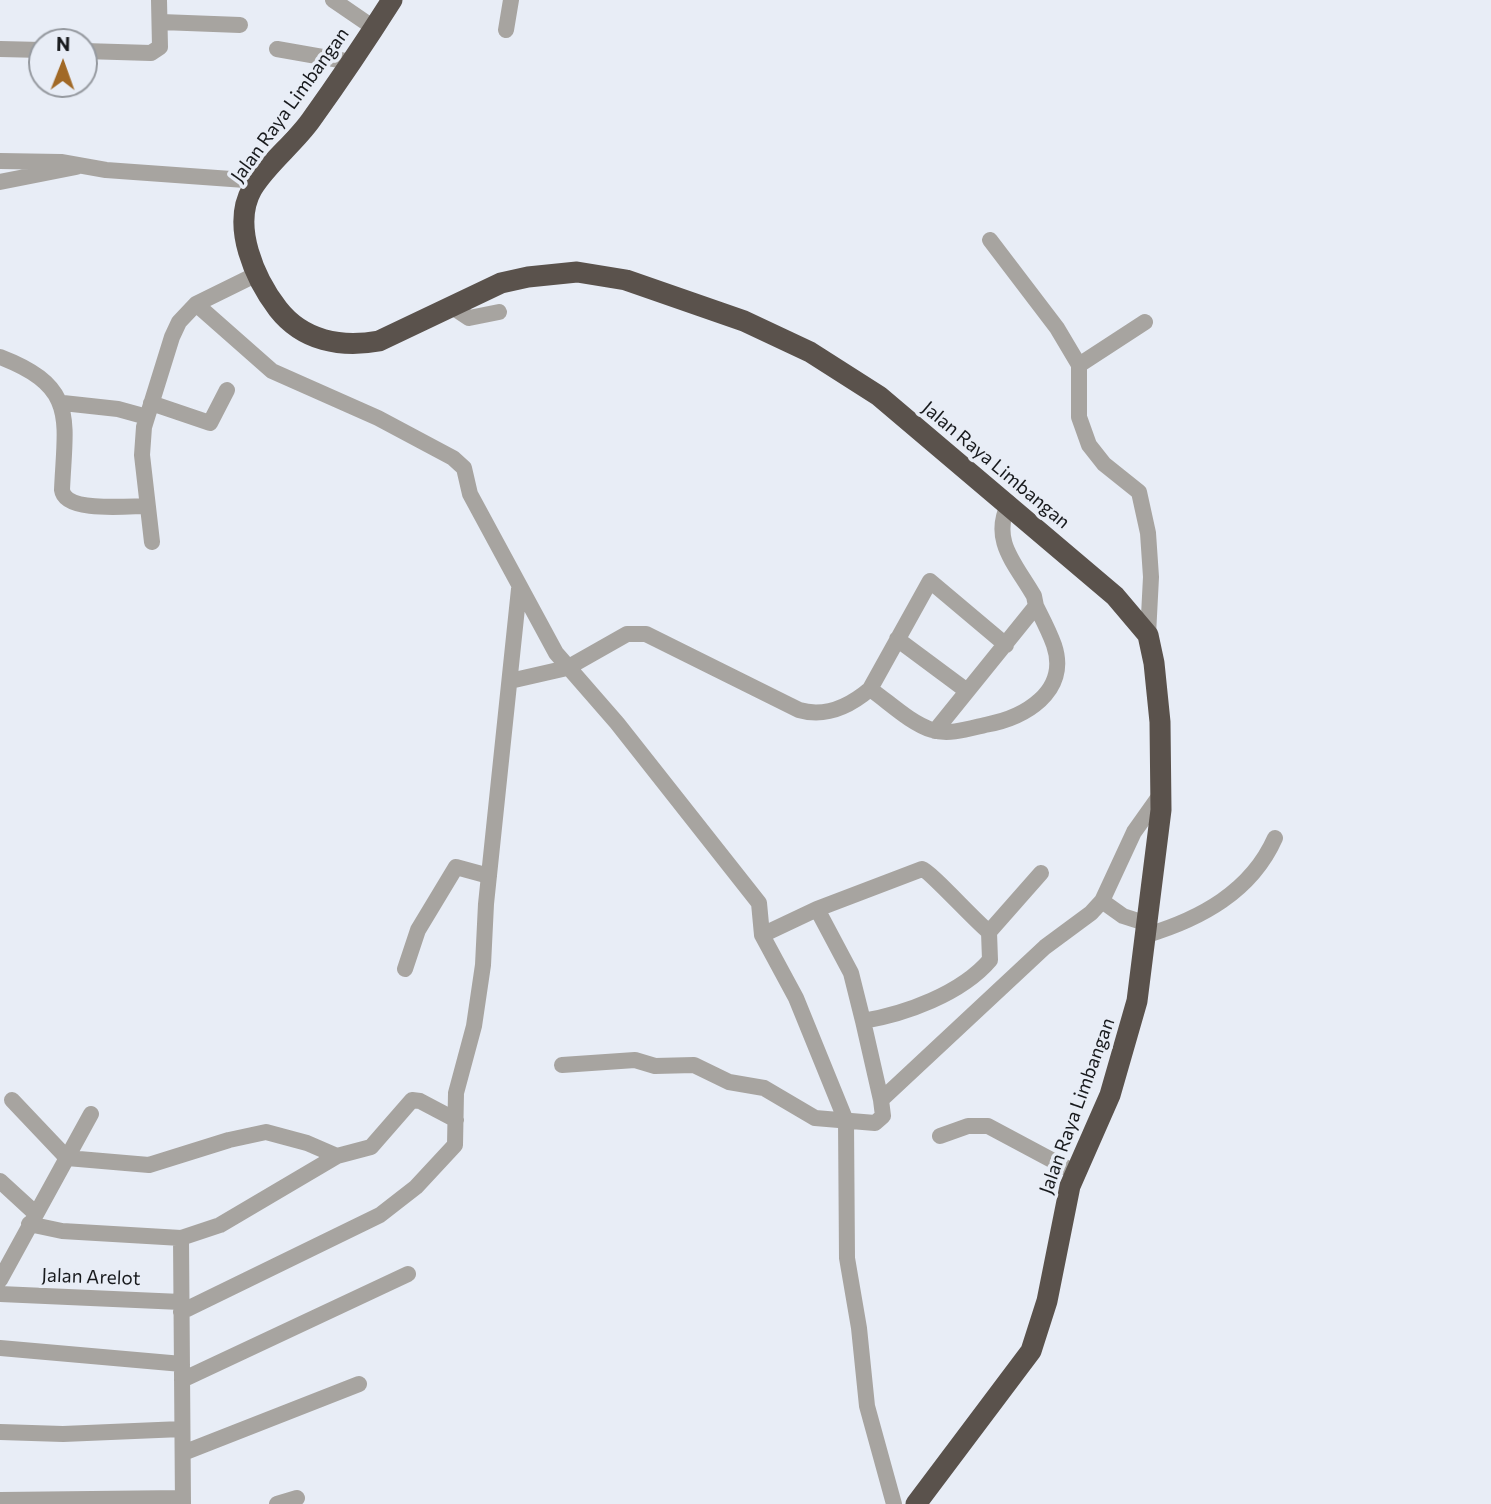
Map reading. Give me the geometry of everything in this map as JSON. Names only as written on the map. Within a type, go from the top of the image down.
[{"type":"highway","name":"Jalan Raya Limbangan","points":[[391,0],[310,122],[259,181],[248,200],[246,240],[255,275],[286,320],[312,336],[343,344],[379,341],[501,283],[528,276],[577,272],[626,279],[744,321],[810,352],[879,396],[1009,503],[1115,596],[1148,635],[1158,691],[1161,794],[1148,929],[1130,1026],[1110,1095],[1076,1172],[1063,1216],[1047,1301],[1031,1351],[916,1504]]},
{"type":"street","points":[[98,51],[151,53],[160,47],[159,0]]},
{"type":"street","points":[[333,0],[374,27]]},
{"type":"street","points":[[506,30],[511,0]]},
{"type":"street","points":[[161,22],[240,25]]},
{"type":"street","points":[[0,49],[28,50]]},
{"type":"street","points":[[277,49],[351,62]]},
{"type":"street","points":[[0,161],[61,162],[80,166],[259,181]]},
{"type":"street","points":[[0,182],[80,166]]},
{"type":"street","points":[[990,240],[1057,328],[1079,365],[1079,417],[1089,444],[1104,464],[1139,492],[1145,515],[1151,577],[1148,635]]},
{"type":"street","points":[[152,542],[142,455],[149,410],[179,322],[196,304],[255,275]]},
{"type":"street","points":[[196,304],[272,371],[378,418],[453,458],[464,468],[470,494],[519,589],[567,668],[617,723],[759,903],[762,935],[796,998],[846,1121],[847,1258],[859,1328],[867,1406],[894,1504]]},
{"type":"street","points":[[451,306],[469,318],[499,312]]},
{"type":"street","points":[[1079,365],[1145,322]]},
{"type":"street","points":[[0,357],[46,381],[63,403],[65,428],[62,490],[65,499],[69,503],[98,506],[147,506]]},
{"type":"street","points":[[63,403],[149,410],[209,423],[227,390]]},
{"type":"street","points":[[870,689],[921,725],[935,731],[951,732],[1020,716],[1035,707],[1047,694],[1055,678],[1054,646],[1034,596],[1000,534],[1002,517],[1009,503]]},
{"type":"street","points":[[510,681],[567,668],[627,634],[637,632],[806,712],[840,709],[856,701],[870,689],[931,580],[1006,645]]},
{"type":"street","points":[[181,1307],[380,1215],[416,1187],[433,1166],[453,1149],[456,1093],[474,1026],[483,965],[489,876],[519,589]]},
{"type":"street","points":[[935,731],[1036,606]]},
{"type":"street","points":[[897,639],[967,691]]},
{"type":"street","points":[[881,1100],[1045,947],[1091,913],[1102,901],[1134,832],[1161,794]]},
{"type":"street","points":[[1102,901],[1148,929],[1186,923],[1219,904],[1263,860],[1275,838]]},
{"type":"street","points":[[405,969],[418,930],[456,867],[489,876]]},
{"type":"street","points":[[762,935],[895,877],[926,869],[963,911],[989,932]]},
{"type":"street","points":[[863,1021],[887,1017],[935,997],[983,969],[990,960],[989,932],[1041,873]]},
{"type":"street","points":[[562,1065],[635,1060],[655,1066],[694,1065],[729,1082],[764,1088],[815,1118],[880,1121],[883,1116],[881,1100],[851,973],[817,909]]},
{"type":"street","points":[[12,1100],[67,1158],[149,1165],[229,1140],[266,1132],[307,1143],[337,1156]]},
{"type":"street","points":[[0,1181],[32,1218],[62,1231],[181,1238],[220,1225],[337,1156],[375,1144],[412,1100],[420,1101],[456,1120]]},
{"type":"street","points":[[0,1280],[91,1114]]},
{"type":"street","points":[[940,1136],[968,1126],[991,1127],[1076,1172]]},
{"type":"street","points":[[0,1500],[183,1501],[181,1238]]},
{"type":"street","points":[[0,1348],[182,1372],[408,1274]]},
{"type":"street","name":"Jalan Arelot","points":[[0,1294],[181,1307]]},
{"type":"street","points":[[183,1453],[359,1384]]},
{"type":"street","points":[[0,1432],[64,1434],[182,1429]]},
{"type":"street","points":[[277,1504],[298,1498]]}]
